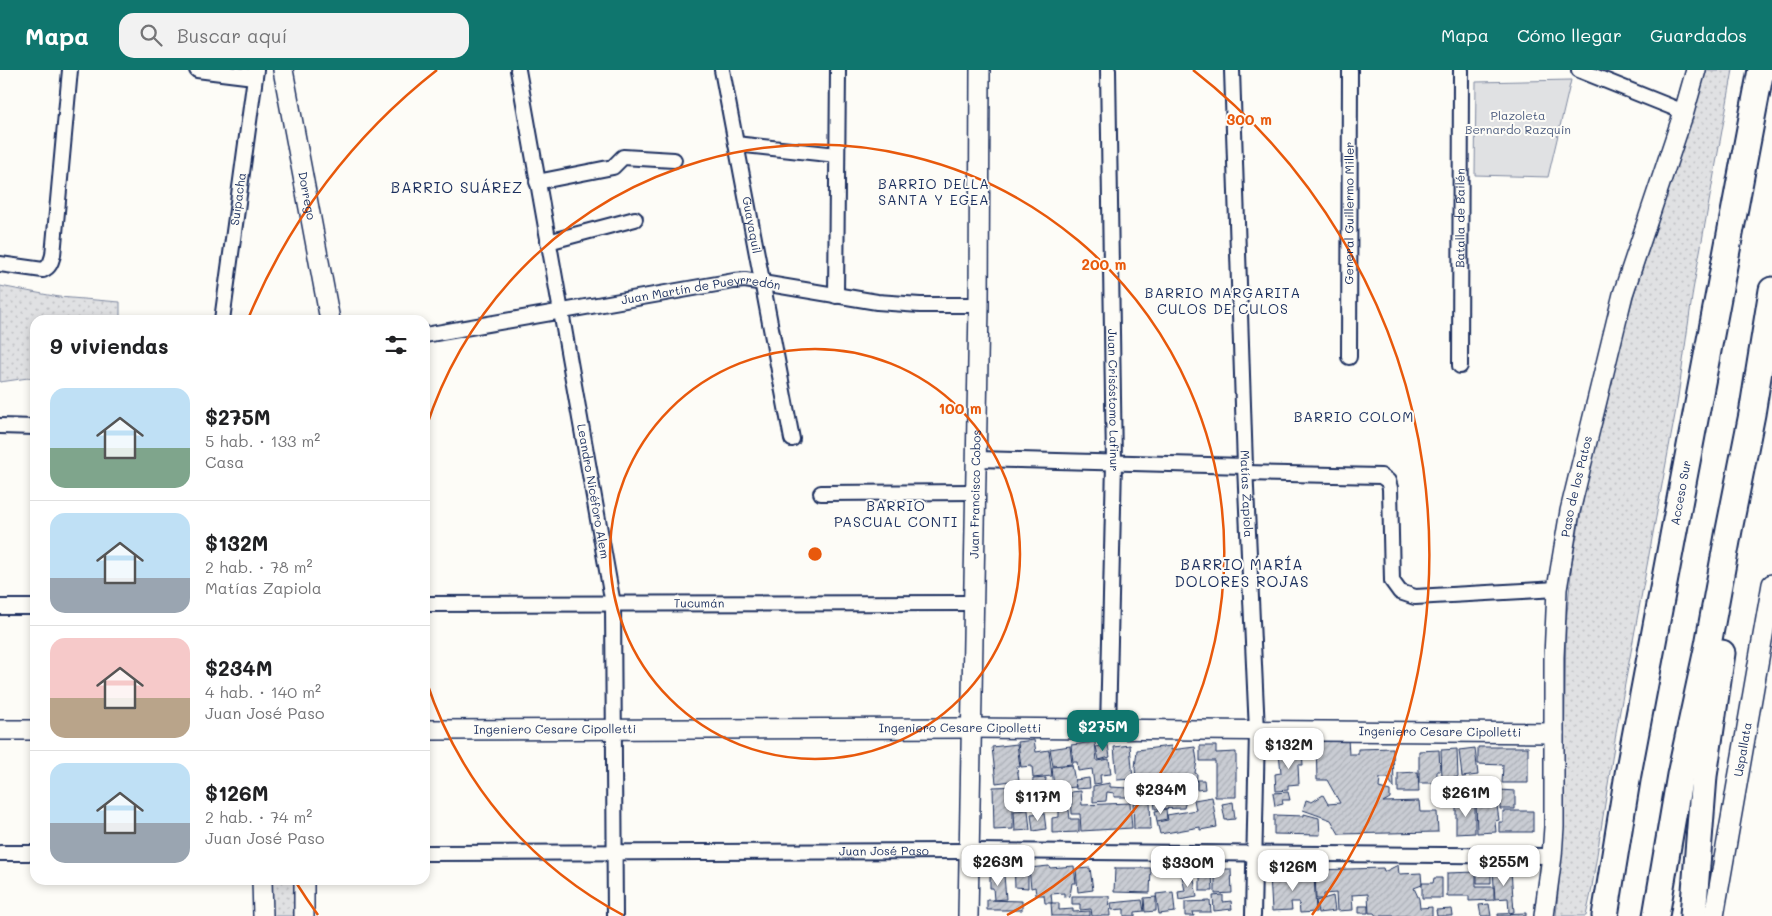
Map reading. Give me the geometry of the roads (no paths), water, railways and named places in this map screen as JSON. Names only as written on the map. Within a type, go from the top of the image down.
[{"type":"highway","points":[[1704,374],[1724,201],[1748,70]]},
{"type":"highway","name":"Acceso Sur","points":[[1605,916],[1628,774],[1761,70]]},
{"type":"highway","points":[[1656,916],[1680,775],[1708,645],[1752,414],[1772,290]]},
{"type":"highway","points":[[1693,916],[1704,776],[1747,486],[1752,414]]},
{"type":"street","points":[[0,264],[37,270],[47,268],[50,264],[53,255],[70,70]]},
{"type":"street","points":[[197,70],[255,74]]},
{"type":"street","name":"Dorrego","points":[[283,70],[329,315]]},
{"type":"street","name":"Leandro Nicéforo Alem","points":[[518,70],[613,604],[615,916]]},
{"type":"street","name":"Guayaquil","points":[[722,70],[792,439]]},
{"type":"street","points":[[836,296],[838,70]]},
{"type":"street","name":"Juan Francisco Cobos","points":[[968,916],[977,459],[980,70]]},
{"type":"street","name":"Juan Crisóstomo Lafinur","points":[[1108,70],[1114,463],[1108,729]]},
{"type":"street","name":"Matías Zapiola","points":[[1232,70],[1257,731],[1253,916]]},
{"type":"street","name":"General Guillermo Miller","points":[[1349,357],[1350,70]]},
{"type":"street","name":"Batalla de Bailén","points":[[1460,70],[1460,366]]},
{"type":"street","points":[[1579,70],[1684,112]]},
{"type":"street","name":"Paso de los Patos","points":[[1544,916],[1552,856],[1554,657],[1557,589],[1570,511],[1623,294],[1684,112],[1696,70]]},
{"type":"street","name":"Suipacha","points":[[223,315],[255,74]]},
{"type":"street","points":[[736,144],[837,155]]},
{"type":"street","points":[[537,182],[613,167],[623,156],[674,160]]},
{"type":"street","points":[[548,242],[634,219]]},
{"type":"street","name":"Juan Martín de Pueyrredón","points":[[430,334],[724,282],[745,280],[877,302],[979,305]]},
{"type":"street","points":[[0,426],[30,427]]},
{"type":"street","points":[[977,459],[1114,463],[1381,476],[1388,482],[1390,488],[1392,581],[1400,592],[1415,597],[1557,589]]},
{"type":"street","points":[[821,493],[976,492]]},
{"type":"street","name":"Uspallata","points":[[1714,916],[1772,584]]},
{"type":"street","name":"Tucumán","points":[[430,604],[973,603]]},
{"type":"street","points":[[0,607],[30,607]]},
{"type":"street","name":"Ingeniero Cesare Cipolletti","points":[[430,730],[971,728],[1554,733]]},
{"type":"street","points":[[0,730],[30,730]]},
{"type":"street","name":"Juan José Paso","points":[[430,853],[969,851],[1552,856]]},
{"type":"street","points":[[0,853],[30,853]]},
{"type":"street","points":[[262,885],[262,916]]},
{"type":"street","points":[[304,885],[304,916]]},
{"type":"district","name":"BARRIO SUÁREZ","points":[[457,188]]},
{"type":"district","name":"BARRIO DELLA SANTA Y EGEA","points":[[934,192]]},
{"type":"district","name":"BARRIO MARGARITA CULOS DE CULOS","points":[[1223,302]]},
{"type":"district","name":"BARRIO COLOM","points":[[1354,417]]},
{"type":"district","name":"BARRIO PASCUAL CONTI","points":[[896,514]]},
{"type":"district","name":"BARRIO MARÍA DOLORES ROJAS","points":[[1242,574]]},
{"type":"park label","name":"Plazoleta Bernardo Razquin","points":[[1518,123]]}]
